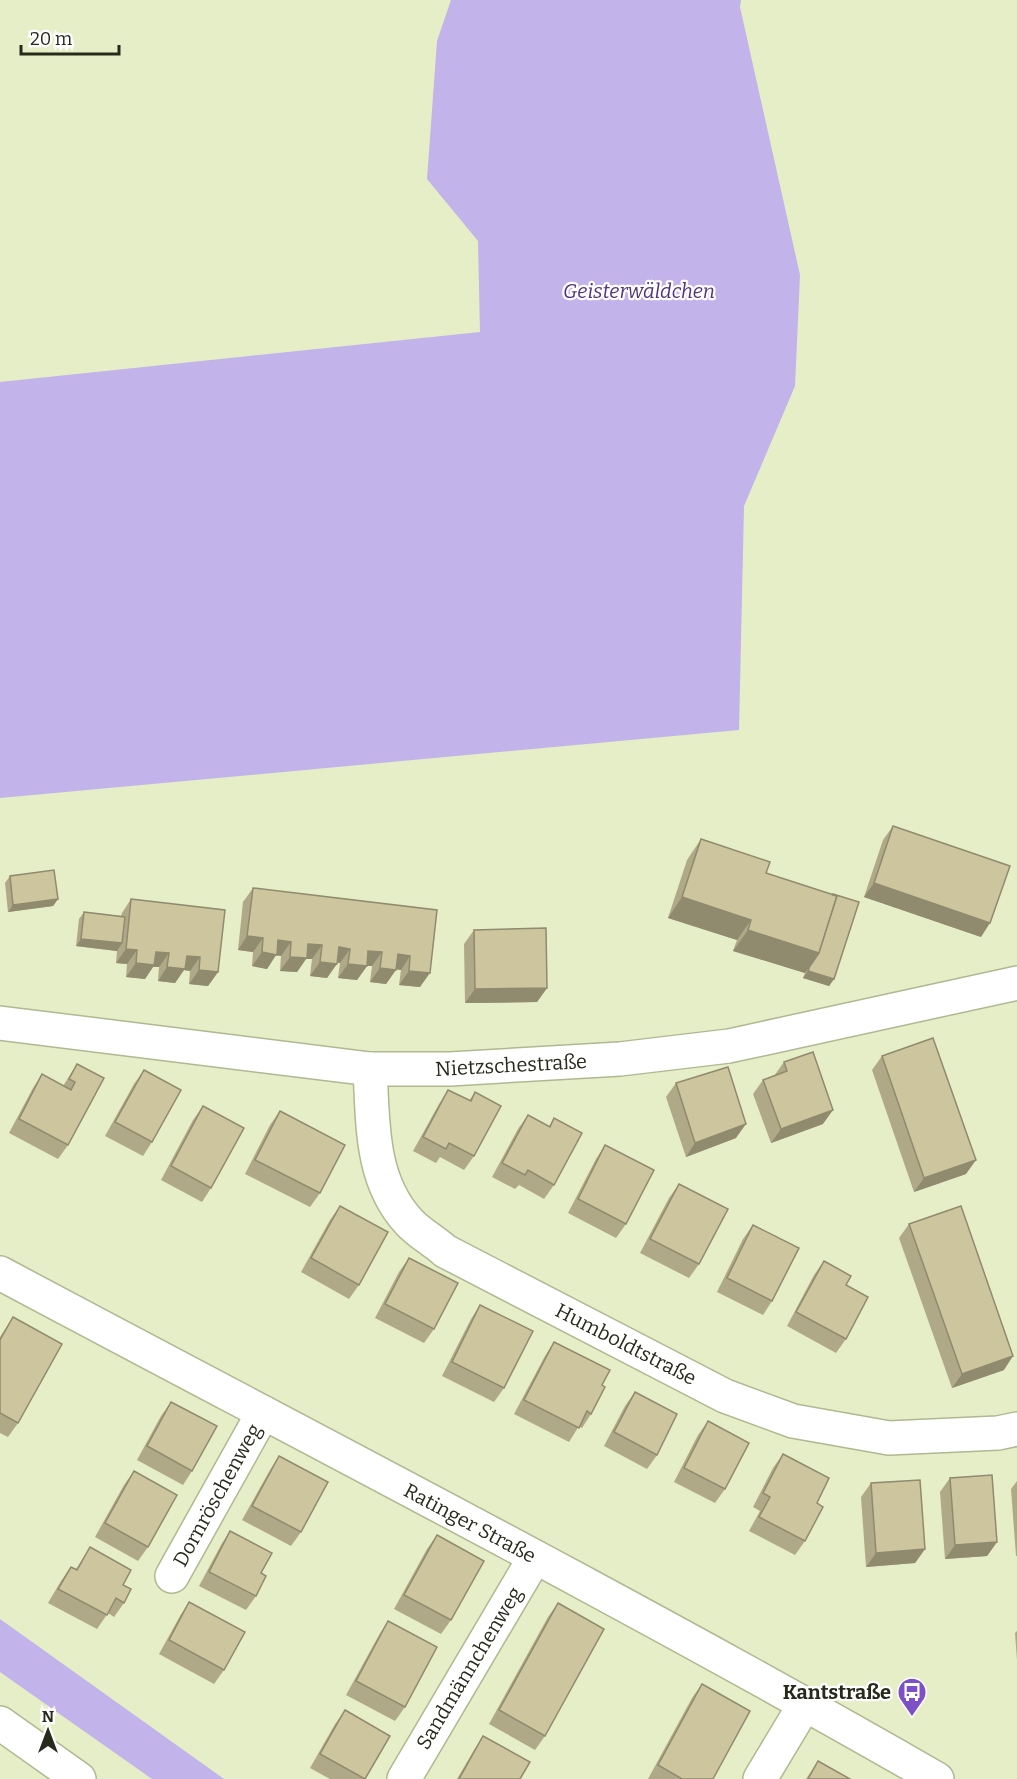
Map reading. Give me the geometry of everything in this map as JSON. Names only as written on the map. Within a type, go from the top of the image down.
[{"type":"street","name":"Nietzschestraße","points":[[0,1023],[370,1069],[450,1069],[620,1059],[729,1046],[1017,983]]},
{"type":"street","name":"Humboldtstraße","points":[[370,1069],[374,1149],[386,1188],[409,1222],[446,1251],[725,1396],[794,1421],[889,1438],[998,1434],[1017,1429]]},
{"type":"street","name":"Ratinger Straße","points":[[0,1273],[535,1557],[805,1704],[937,1779]]},
{"type":"street","name":"Dornröschenweg","points":[[172,1576],[263,1413]]},
{"type":"street","name":"Sandmännchenweg","points":[[404,1779],[535,1557]]},
{"type":"street","points":[[760,1779],[805,1704]]},
{"type":"street","points":[[0,1723],[79,1779]]},
{"type":"green space","name":"Geisterwäldchen","points":[[451,0],[741,0],[740,7],[800,275],[795,386],[744,506],[739,730],[0,798],[0,382],[480,332],[478,241],[427,179],[437,41]]},
{"type":"green space","points":[[0,1619],[224,1779],[152,1779],[0,1672]]},
{"type":"building","points":[[893,826],[1010,866],[990,923],[874,883]]},
{"type":"building","points":[[701,839],[770,862],[766,873],[837,896],[819,953],[748,930],[751,920],[682,897]]},
{"type":"building","points":[[54,870],[58,899],[13,905],[10,876]]},
{"type":"building","points":[[253,888],[437,910],[430,973],[409,971],[410,956],[398,954],[396,970],[380,968],[382,952],[368,951],[367,966],[348,964],[350,949],[339,947],[337,964],[320,962],[322,945],[308,944],[307,958],[290,957],[291,942],[278,940],[277,955],[262,952],[263,938],[247,936]]},
{"type":"building","points":[[833,894],[859,902],[834,979],[808,971],[819,953],[837,896]]},
{"type":"building","points":[[131,899],[225,910],[218,972],[199,970],[200,957],[187,956],[185,969],[167,967],[169,953],[156,952],[154,965],[136,963],[137,950],[126,949]]},
{"type":"building","points":[[84,912],[125,917],[122,943],[81,939]]},
{"type":"building","points":[[546,928],[547,988],[475,989],[474,930]]},
{"type":"building","points":[[933,1038],[976,1160],[924,1178],[882,1056]]},
{"type":"building","points":[[813,1052],[833,1110],[781,1129],[763,1080],[787,1071],[784,1062]]},
{"type":"building","points":[[77,1064],[104,1078],[68,1145],[19,1119],[42,1074],[71,1090],[75,1082],[69,1079]]},
{"type":"building","points":[[728,1067],[746,1124],[695,1143],[676,1083]]},
{"type":"building","points":[[144,1070],[181,1090],[152,1142],[115,1122]]},
{"type":"building","points":[[448,1090],[471,1101],[475,1092],[501,1106],[474,1156],[449,1143],[446,1149],[423,1137]]},
{"type":"building","points":[[203,1106],[244,1128],[211,1188],[171,1166]]},
{"type":"building","points":[[280,1111],[345,1145],[320,1193],[255,1160]]},
{"type":"building","points":[[528,1115],[550,1127],[554,1118],[582,1133],[554,1185],[528,1170],[525,1175],[502,1163]]},
{"type":"building","points":[[605,1145],[654,1170],[626,1224],[578,1199]]},
{"type":"building","points":[[679,1184],[728,1209],[699,1264],[650,1239]]},
{"type":"building","points":[[340,1206],[388,1232],[359,1285],[311,1258]]},
{"type":"building","points":[[961,1206],[1013,1356],[962,1374],[909,1224]]},
{"type":"building","points":[[753,1225],[799,1248],[772,1301],[727,1278]]},
{"type":"building","points":[[409,1258],[458,1283],[434,1329],[385,1304]]},
{"type":"building","points":[[824,1261],[851,1276],[846,1285],[868,1297],[846,1339],[796,1312]]},
{"type":"building","points":[[480,1305],[533,1331],[504,1388],[452,1362]]},
{"type":"building","points":[[13,1317],[62,1344],[18,1423],[0,1413],[0,1340]]},
{"type":"building","points":[[554,1342],[610,1370],[602,1385],[605,1387],[591,1414],[587,1411],[579,1428],[524,1400]]},
{"type":"building","points":[[635,1392],[677,1414],[657,1455],[614,1432]]},
{"type":"building","points":[[171,1402],[217,1426],[192,1471],[147,1446]]},
{"type":"building","points":[[708,1421],[749,1443],[725,1489],[684,1468]]},
{"type":"building","points":[[783,1454],[829,1478],[817,1503],[823,1507],[805,1541],[759,1517],[770,1497],[763,1493]]},
{"type":"building","points":[[279,1456],[328,1482],[301,1532],[252,1506]]},
{"type":"building","points":[[134,1471],[177,1495],[148,1547],[105,1523]]},
{"type":"building","points":[[992,1475],[997,1542],[955,1545],[950,1478]]},
{"type":"building","points":[[920,1480],[925,1549],[876,1553],[871,1483]]},
{"type":"building","points":[[230,1531],[272,1553],[261,1573],[266,1576],[256,1596],[209,1572]]},
{"type":"building","points":[[437,1535],[484,1561],[451,1620],[404,1595]]},
{"type":"building","points":[[90,1547],[131,1570],[123,1585],[131,1589],[124,1603],[116,1598],[107,1615],[58,1589],[71,1567],[77,1570]]},
{"type":"building","points":[[189,1602],[245,1632],[224,1670],[169,1640]]},
{"type":"building","points":[[558,1603],[604,1629],[545,1736],[499,1710]]},
{"type":"building","points":[[388,1621],[437,1647],[405,1707],[356,1681]]},
{"type":"building","points":[[702,1684],[750,1711],[713,1779],[682,1779],[658,1765]]},
{"type":"building","points":[[345,1710],[390,1736],[365,1779],[320,1754]]},
{"type":"building","points":[[483,1736],[530,1762],[520,1779],[459,1779]]},
{"type":"building","points":[[818,1761],[850,1779],[808,1779]]},
{"type":"place","name":"Kantstraße","points":[[912,1718]]}]
